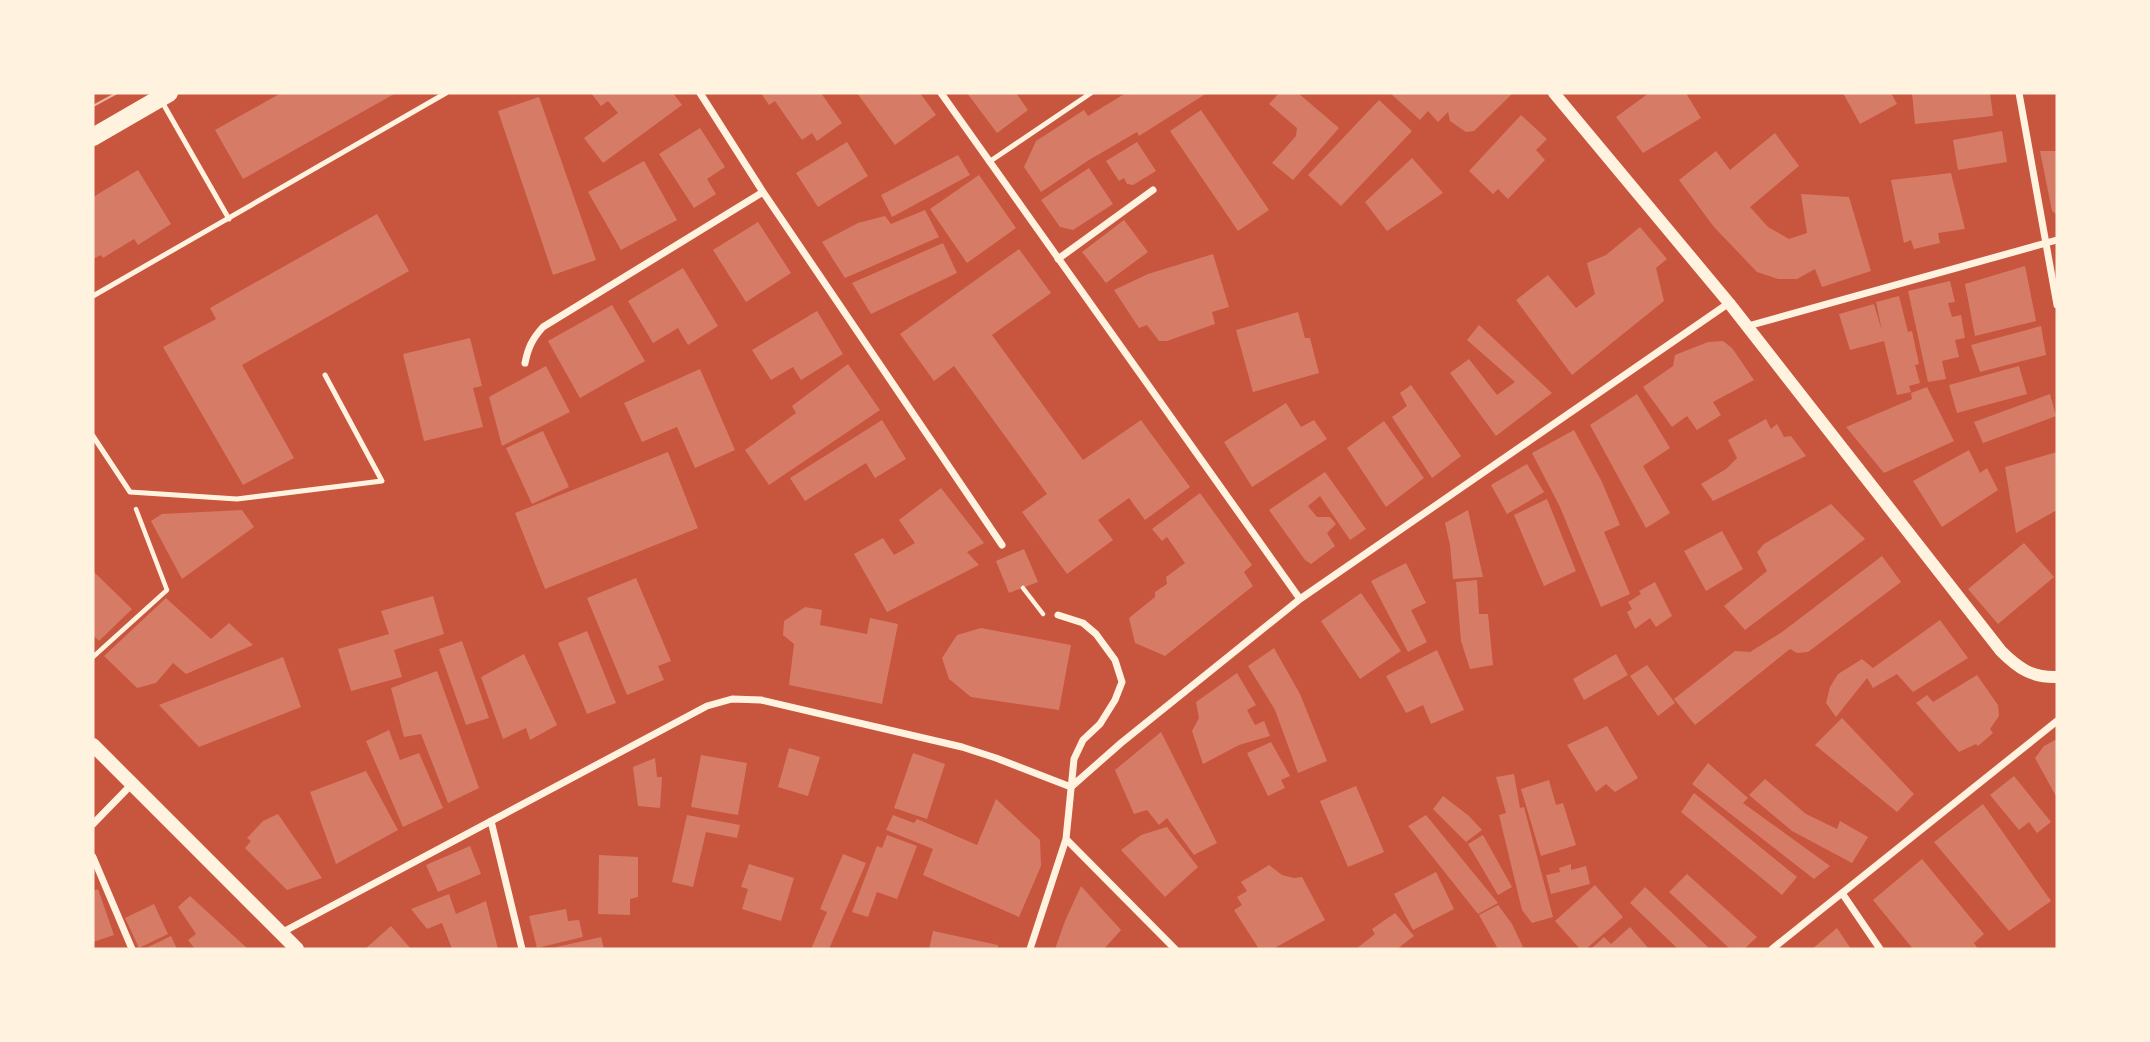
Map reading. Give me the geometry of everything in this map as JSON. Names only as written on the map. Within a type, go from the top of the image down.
[{"type":"main road","points":[[93,137],[165,95]]},
{"type":"main road","points":[[93,745],[298,949]]},
{"type":"street","points":[[700,93],[763,192],[1002,545]]},
{"type":"street","points":[[941,93],[1300,599]]},
{"type":"street","points":[[1553,93],[1729,303],[2001,651],[2031,675],[2057,677]]},
{"type":"street","points":[[2019,93],[2057,305]]},
{"type":"street","points":[[1058,259],[1153,190]]},
{"type":"street","points":[[526,363],[527,349],[543,327],[763,192]]},
{"type":"street","points":[[1748,327],[2057,240]]},
{"type":"street","points":[[1071,788],[1138,729],[1300,599],[1729,303]]},
{"type":"street","points":[[1030,949],[1066,839],[1074,759],[1078,749],[1100,724],[1115,700],[1122,682],[1115,660],[1096,634],[1083,623],[1058,615]]},
{"type":"street","points":[[281,933],[707,706],[732,699],[761,700],[962,747],[1071,788]]},
{"type":"street","points":[[1772,949],[2057,721]]},
{"type":"street","points":[[93,824],[131,785]]},
{"type":"street","points":[[491,821],[522,949]]},
{"type":"street","points":[[1066,839],[1175,949]]},
{"type":"street","points":[[93,857],[132,949]]},
{"type":"street","points":[[1842,893],[1880,949]]},
{"type":"lane","points":[[93,296],[446,93]]},
{"type":"lane","points":[[989,162],[1091,93]]},
{"type":"lane","points":[[165,95],[229,219]]},
{"type":"lane","points":[[93,436],[130,492],[237,499],[382,481],[325,375]]},
{"type":"path","points":[[93,656],[167,590],[130,492]]},
{"type":"path","points":[[1023,588],[1043,615],[1058,615]]},
{"type":"building","points":[[281,93],[396,93],[243,179],[215,130]]},
{"type":"building","points":[[591,93],[673,93],[682,105],[603,163],[584,138],[618,113],[608,101],[601,106]]},
{"type":"building","points":[[761,93],[821,93],[842,123],[817,141],[812,133],[802,140],[775,101],[769,105]]},
{"type":"building","points":[[857,93],[920,93],[936,115],[895,145]]},
{"type":"building","points":[[967,93],[1016,93],[1028,110],[997,133]]},
{"type":"building","points":[[1126,93],[1207,93],[1139,136],[1137,132],[1089,160],[1041,192],[1024,167],[1036,141],[1084,110],[1088,116]]},
{"type":"building","points":[[1279,93],[1298,93],[1339,128],[1293,180],[1272,163],[1296,136],[1297,128],[1269,104]]},
{"type":"building","points":[[1390,93],[1513,93],[1474,131],[1466,132],[1450,121],[1448,112],[1438,122],[1428,111],[1420,120]]},
{"type":"building","points":[[1649,93],[1686,93],[1701,118],[1643,153],[1616,117]]},
{"type":"building","points":[[1843,93],[1891,93],[1897,104],[1860,124]]},
{"type":"building","points":[[1912,93],[1990,93],[1993,116],[1915,124]]},
{"type":"building","points":[[539,97],[596,260],[553,275],[498,111]]},
{"type":"building","points":[[1379,100],[1412,131],[1341,206],[1308,175]]},
{"type":"building","points":[[1201,110],[1269,210],[1238,231],[1170,131]]},
{"type":"building","points":[[1521,115],[1547,139],[1536,150],[1545,160],[1508,199],[1498,189],[1493,194],[1469,171]]},
{"type":"building","points":[[700,128],[725,167],[707,179],[716,194],[694,208],[659,154]]},
{"type":"building","points":[[2002,131],[2007,162],[1958,170],[1953,140]]},
{"type":"building","points":[[1775,133],[1799,166],[1750,207],[1768,227],[1789,239],[1807,233],[1801,194],[1849,197],[1871,271],[1822,287],[1815,269],[1797,279],[1778,279],[1757,272],[1714,227],[1679,180],[1716,151],[1730,170]]},
{"type":"building","points":[[847,142],[868,176],[818,207],[796,173]]},
{"type":"building","points":[[1137,142],[1156,171],[1133,185],[1127,184],[1124,178],[1119,181],[1106,161]]},
{"type":"building","points":[[2040,151],[2057,151],[2057,215],[2052,211]]},
{"type":"building","points":[[958,155],[970,175],[892,217],[881,195]]},
{"type":"building","points":[[1412,158],[1443,193],[1387,231],[1365,202]]},
{"type":"building","points":[[644,161],[677,220],[621,250],[588,192]]},
{"type":"building","points":[[1089,168],[1113,204],[1073,230],[1060,227],[1041,200]]},
{"type":"building","points":[[138,170],[171,224],[138,245],[134,239],[103,258],[101,255],[93,259],[93,197]]},
{"type":"building","points":[[1951,173],[1965,229],[1938,233],[1940,243],[1914,249],[1911,240],[1904,243],[1891,180]]},
{"type":"building","points":[[979,175],[1016,228],[967,263],[930,209]]},
{"type":"building","points":[[925,210],[939,237],[845,278],[822,242],[858,223],[885,216],[891,224]]},
{"type":"building","points":[[377,214],[409,271],[242,365],[294,458],[243,485],[163,347],[216,319],[210,308]]},
{"type":"building","points":[[1124,220],[1148,252],[1106,283],[1082,252]]},
{"type":"building","points":[[758,222],[791,273],[746,302],[713,250]]},
{"type":"building","points":[[1640,227],[1667,259],[1656,268],[1664,301],[1572,375],[1516,300],[1548,275],[1576,308],[1595,294],[1587,263],[1606,255]]},
{"type":"building","points":[[943,243],[957,273],[871,314],[852,283]]},
{"type":"building","points":[[1019,249],[1051,293],[992,335],[1083,460],[1141,420],[1190,487],[1145,520],[1129,498],[1098,520],[1113,540],[1067,574],[1022,512],[1047,494],[954,366],[934,381],[900,334]]},
{"type":"building","points":[[1213,254],[1229,307],[1212,312],[1215,324],[1167,341],[1159,341],[1147,325],[1139,328],[1114,290],[1148,274]]},
{"type":"building","points":[[2025,266],[2036,321],[1975,336],[1965,284]]},
{"type":"building","points":[[683,268],[718,326],[688,345],[678,328],[653,343],[628,301]]},
{"type":"building","points":[[1950,281],[1955,302],[1948,303],[1952,317],[1961,315],[1965,338],[1955,340],[1959,357],[1942,361],[1946,379],[1928,382],[1908,291]]},
{"type":"building","points":[[1899,296],[1908,332],[1912,331],[1919,364],[1915,365],[1920,383],[1909,386],[1911,392],[1897,395],[1884,341],[1850,350],[1839,314],[1874,304],[1882,331],[1876,302]]},
{"type":"building","points":[[612,305],[645,361],[580,398],[548,341]]},
{"type":"building","points":[[817,311],[843,354],[801,380],[793,367],[771,380],[752,350]]},
{"type":"building","points":[[1298,312],[1305,338],[1310,338],[1319,373],[1253,392],[1236,330]]},
{"type":"building","points":[[1479,325],[1552,393],[1496,436],[1450,373],[1469,359],[1497,395],[1515,382],[1467,340]]},
{"type":"building","points":[[2041,326],[2046,355],[1980,372],[1971,345]]},
{"type":"building","points":[[470,338],[482,386],[473,388],[483,427],[424,441],[403,354]]},
{"type":"building","points":[[1723,341],[1732,348],[1754,380],[1713,402],[1721,415],[1697,430],[1687,416],[1672,427],[1643,387],[1673,366],[1675,355],[1708,342]]},
{"type":"building","points":[[848,364],[880,410],[769,485],[745,450],[796,413],[792,406]]},
{"type":"building","points":[[546,366],[570,412],[502,446],[489,397]]},
{"type":"building","points":[[2019,366],[2027,394],[1957,413],[1949,385]]},
{"type":"building","points":[[700,369],[735,450],[695,468],[677,427],[642,442],[624,403]]},
{"type":"building","points":[[1411,385],[1461,456],[1432,478],[1392,417],[1407,406],[1400,393]]},
{"type":"building","points":[[1927,387],[1954,441],[1884,473],[1846,427],[1912,399],[1911,393]]},
{"type":"building","points":[[1637,394],[1670,448],[1643,466],[1670,513],[1646,528],[1590,425]]},
{"type":"building","points":[[2050,394],[2056,416],[1983,443],[1974,422]]},
{"type":"building","points":[[1286,403],[1301,427],[1314,420],[1327,439],[1252,487],[1224,442]]},
{"type":"building","points":[[1766,419],[1771,429],[1777,424],[1784,437],[1791,436],[1806,456],[1713,501],[1701,484],[1726,469],[1737,458],[1728,440]]},
{"type":"building","points":[[882,420],[906,459],[875,478],[866,463],[805,501],[790,478]]},
{"type":"building","points":[[1384,421],[1424,478],[1386,507],[1347,448]]},
{"type":"building","points":[[1574,430],[1602,482],[1620,525],[1604,532],[1630,594],[1601,607],[1560,507],[1532,453]]},
{"type":"building","points":[[543,431],[569,487],[532,504],[506,448]]},
{"type":"building","points":[[1969,450],[1980,473],[1987,468],[1998,490],[1942,527],[1913,481]]},
{"type":"building","points":[[668,452],[698,528],[545,589],[515,513]]},
{"type":"building","points":[[2057,452],[2057,510],[2016,533],[2005,467]]},
{"type":"building","points":[[1527,464],[1544,492],[1507,514],[1491,485]]},
{"type":"building","points":[[1325,472],[1366,529],[1350,540],[1320,496],[1308,506],[1317,517],[1330,517],[1336,524],[1327,533],[1335,546],[1311,564],[1305,560],[1269,510]]},
{"type":"building","points":[[941,488],[984,543],[967,552],[979,565],[887,612],[854,554],[883,538],[894,555],[915,543],[899,520]]},
{"type":"building","points":[[1200,493],[1252,565],[1244,572],[1253,586],[1165,656],[1135,643],[1129,618],[1167,584],[1166,577],[1185,563],[1167,537],[1162,541],[1152,529]]},
{"type":"building","points":[[1547,499],[1576,571],[1544,586],[1514,515]]},
{"type":"building","points":[[1831,504],[1865,539],[1745,630],[1724,606],[1767,571],[1757,552],[1764,544]]},
{"type":"building","points":[[242,510],[254,527],[182,579],[151,521],[162,514]]},
{"type":"building","points":[[1468,510],[1483,577],[1453,579],[1445,523]]},
{"type":"building","points":[[1722,531],[1743,569],[1706,591],[1684,551]]},
{"type":"building","points":[[2024,543],[2054,577],[1998,624],[1968,589]]},
{"type":"building","points":[[1024,549],[1038,582],[1009,593],[996,561]]},
{"type":"building","points":[[1882,556],[1901,582],[1808,652],[1797,653],[1790,649],[1695,725],[1674,699],[1735,651],[1750,652],[1782,632]]},
{"type":"building","points":[[1406,563],[1426,603],[1411,610],[1427,642],[1408,652],[1371,581]]},
{"type":"building","points":[[93,571],[132,609],[99,641],[93,635]]},
{"type":"building","points":[[636,578],[671,661],[658,666],[664,680],[627,695],[587,598]]},
{"type":"building","points":[[1477,580],[1479,614],[1488,614],[1493,665],[1470,669],[1461,641],[1456,582]]},
{"type":"building","points":[[1655,582],[1672,616],[1656,627],[1650,618],[1635,629],[1627,612],[1632,609],[1628,602],[1641,594],[1639,591]]},
{"type":"building","points":[[1361,593],[1401,651],[1360,679],[1321,621]]},
{"type":"building","points":[[433,596],[444,634],[394,650],[402,677],[351,691],[338,649],[389,634],[381,611]]},
{"type":"building","points":[[166,598],[211,639],[229,623],[253,645],[186,674],[173,663],[156,683],[137,688],[104,656]]},
{"type":"building","points":[[805,607],[822,610],[820,625],[867,634],[870,618],[898,624],[882,704],[789,685],[794,644],[783,635],[784,621]]},
{"type":"building","points":[[1940,620],[1968,658],[1913,692],[1897,674],[1873,688],[1867,678],[1836,717],[1826,703],[1830,687],[1838,674],[1862,659],[1873,668]]},
{"type":"building","points":[[981,628],[1071,645],[1059,710],[971,697],[949,679],[942,658],[957,635]]},
{"type":"building","points":[[587,631],[616,703],[587,714],[558,643]]},
{"type":"building","points":[[462,641],[489,718],[466,725],[439,649]]},
{"type":"building","points":[[1274,648],[1300,694],[1327,761],[1298,773],[1275,710],[1248,666]]},
{"type":"building","points":[[1437,650],[1464,710],[1431,724],[1423,705],[1406,713],[1386,676]]},
{"type":"building","points":[[524,654],[557,725],[530,740],[526,728],[503,739],[481,677]]},
{"type":"building","points":[[1616,654],[1628,675],[1584,700],[1573,679]]},
{"type":"building","points":[[283,657],[301,707],[199,747],[159,705]]},
{"type":"building","points":[[1647,665],[1675,703],[1658,716],[1630,676]]},
{"type":"building","points":[[437,671],[479,788],[448,803],[421,734],[404,737],[391,688]]},
{"type":"building","points":[[1237,673],[1256,705],[1247,710],[1255,725],[1264,721],[1270,736],[1239,745],[1203,764],[1192,731],[1199,718],[1196,702]]},
{"type":"building","points":[[1977,675],[1998,705],[1999,716],[1990,729],[1993,733],[1978,746],[1976,744],[1959,752],[1916,703],[1927,695],[1933,702]]},
{"type":"building","points":[[1842,718],[1914,794],[1897,812],[1815,745]]},
{"type":"building","points":[[1607,726],[1638,778],[1615,792],[1606,784],[1596,792],[1567,745]]},
{"type":"building","points":[[389,730],[400,760],[419,753],[443,808],[403,827],[366,741]]},
{"type":"building","points":[[1161,732],[1217,843],[1194,855],[1167,818],[1159,825],[1147,810],[1134,814],[1115,770]]},
{"type":"building","points":[[2057,739],[2057,798],[2035,758],[2044,746]]},
{"type":"building","points":[[1271,742],[1290,776],[1281,780],[1285,788],[1268,796],[1247,753]]},
{"type":"building","points":[[789,748],[820,757],[808,796],[778,787]]},
{"type":"building","points":[[913,753],[945,764],[927,819],[894,808]]},
{"type":"building","points":[[701,755],[747,763],[738,815],[691,807]]},
{"type":"building","points":[[655,758],[657,777],[662,777],[660,808],[638,806],[633,767]]},
{"type":"building","points":[[1708,763],[1748,798],[1743,803],[1830,866],[1814,879],[1692,784]]},
{"type":"building","points":[[366,771],[398,830],[336,864],[310,792]]},
{"type":"building","points":[[1514,774],[1520,808],[1524,807],[1553,917],[1532,923],[1522,910],[1499,815],[1506,813],[1496,777]]},
{"type":"building","points":[[2014,776],[2051,822],[2037,833],[2029,822],[2019,830],[1990,795]]},
{"type":"building","points":[[1765,779],[1806,814],[1837,829],[1840,821],[1868,837],[1852,863],[1792,831],[1749,795]]},
{"type":"building","points":[[1549,780],[1556,805],[1563,803],[1576,845],[1541,856],[1521,789]]},
{"type":"building","points":[[1356,786],[1384,852],[1348,867],[1320,801]]},
{"type":"building","points":[[1694,793],[1797,877],[1782,895],[1681,812]]},
{"type":"building","points":[[1443,796],[1482,830],[1466,842],[1433,809]]},
{"type":"building","points":[[996,799],[1040,840],[1041,866],[1019,917],[923,875],[933,849],[886,830],[893,815],[914,823],[917,819],[977,845]]},
{"type":"building","points":[[1983,804],[2051,901],[2009,931],[1934,842]]},
{"type":"building","points":[[278,814],[322,878],[287,890],[245,848],[251,841],[247,838],[263,821]]},
{"type":"building","points":[[687,815],[740,825],[737,838],[706,832],[693,887],[672,882]]},
{"type":"building","points":[[1426,815],[1498,903],[1478,914],[1408,826]]},
{"type":"building","points":[[1167,827],[1198,867],[1165,897],[1121,850],[1141,835]]},
{"type":"building","points":[[887,835],[917,846],[897,899],[877,892],[868,917],[852,912],[877,846],[882,848]]},
{"type":"building","points":[[1483,835],[1512,887],[1498,895],[1468,844]]},
{"type":"building","points":[[470,846],[481,874],[438,892],[426,865]]},
{"type":"building","points":[[843,854],[866,863],[829,949],[811,949],[827,912],[820,909]]},
{"type":"building","points":[[599,855],[638,857],[638,897],[630,899],[630,915],[598,914]]},
{"type":"building","points":[[1922,859],[1984,934],[1974,943],[1978,949],[1913,949],[1873,900]]},
{"type":"building","points":[[749,864],[794,878],[781,921],[742,909],[748,889],[741,887]]},
{"type":"building","points":[[1571,864],[1571,870],[1586,866],[1590,884],[1551,894],[1546,875],[1560,872],[1559,868]]},
{"type":"building","points":[[1269,865],[1282,875],[1302,877],[1325,920],[1273,949],[1259,949],[1234,910],[1242,905],[1237,897],[1247,891],[1241,882]]},
{"type":"building","points":[[1436,872],[1454,909],[1413,930],[1394,894]]},
{"type":"building","points":[[1687,874],[1757,937],[1744,949],[1730,949],[1669,892]]},
{"type":"building","points":[[1595,885],[1623,917],[1586,949],[1580,949],[1555,921]]},
{"type":"building","points":[[1081,886],[1121,930],[1104,949],[1055,949],[1065,921]]},
{"type":"building","points":[[1645,887],[1710,949],[1678,949],[1630,903]]},
{"type":"building","points":[[98,889],[114,935],[93,942],[93,891]]},
{"type":"building","points":[[449,894],[456,914],[486,901],[498,949],[452,949],[442,923],[427,929],[411,909]]},
{"type":"building","points":[[190,896],[248,949],[195,949],[188,940],[196,934],[178,907]]},
{"type":"building","points":[[154,904],[168,934],[139,948],[125,918]]},
{"type":"building","points":[[1498,905],[1512,924],[1523,947],[1498,949],[1479,915]]},
{"type":"building","points":[[566,909],[568,921],[579,920],[583,937],[537,948],[529,916]]},
{"type":"building","points":[[1395,913],[1414,936],[1397,949],[1356,949],[1375,934],[1372,929]]},
{"type":"building","points":[[391,926],[411,949],[365,949]]},
{"type":"building","points":[[1630,927],[1649,949],[1591,949],[1604,937],[1611,944]]},
{"type":"building","points":[[1837,928],[1851,949],[1812,949]]},
{"type":"building","points":[[933,931],[998,945],[998,949],[929,949]]},
{"type":"building","points":[[171,936],[177,949],[144,949]]},
{"type":"building","points":[[601,937],[604,949],[552,949],[552,948]]},
{"type":"tram line","points":[[93,106],[117,93]]}]
